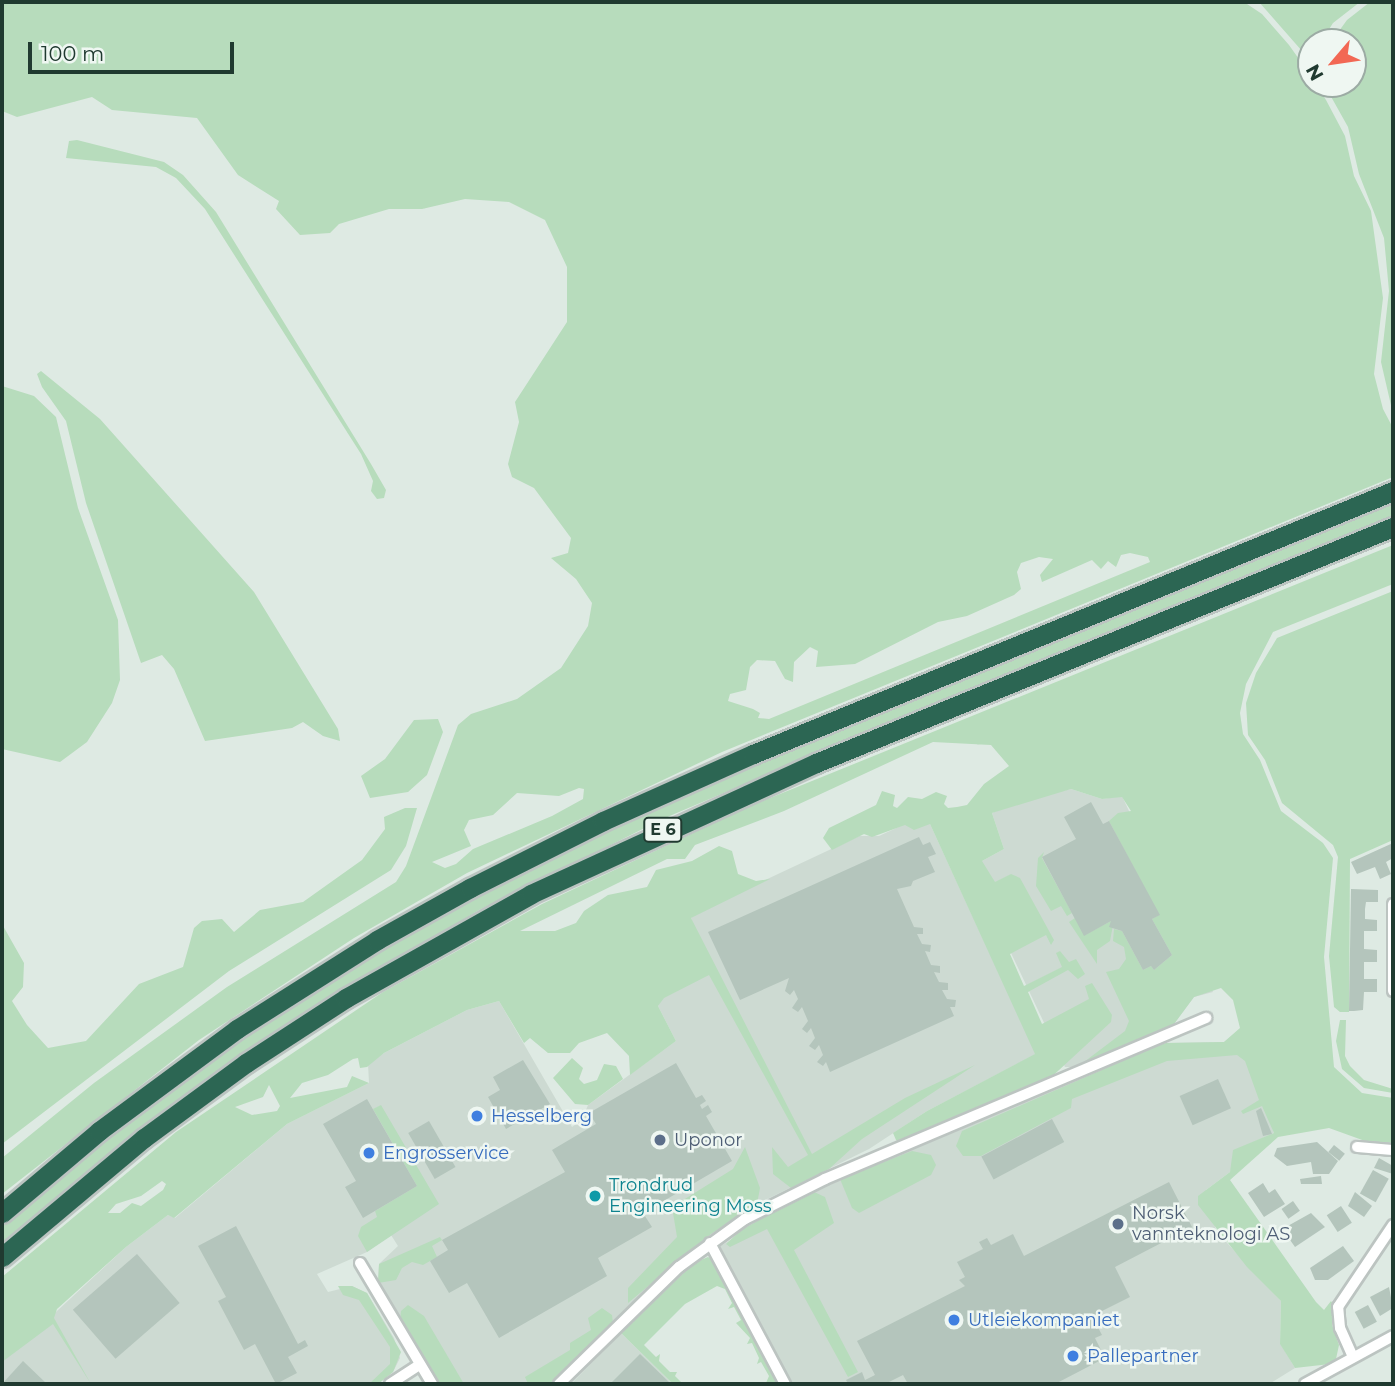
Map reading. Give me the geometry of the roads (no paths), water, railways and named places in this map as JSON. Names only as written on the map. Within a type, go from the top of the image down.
[{"type":"highway","name":"E 6","points":[[2,1213],[99,1131],[237,1029],[343,961],[470,888],[603,821],[753,754],[1393,491]]},
{"type":"highway","name":"E 6","points":[[2,1257],[134,1146],[246,1063],[346,998],[531,894],[816,763],[1393,527]]},
{"type":"street","points":[[1393,904],[1393,991]]},
{"type":"street","points":[[559,1384],[629,1313],[710,1242],[745,1219],[825,1179],[1206,1018]]},
{"type":"street","points":[[1357,1147],[1393,1150]]},
{"type":"street","points":[[1353,1357],[1340,1328],[1338,1307],[1393,1225]]},
{"type":"street","points":[[710,1242],[785,1384]]},
{"type":"street","points":[[360,1262],[418,1366],[432,1384]]},
{"type":"street","points":[[1305,1384],[1393,1336]]},
{"type":"street","points":[[390,1384],[418,1366]]},
{"type":"place","name":"Hesselberg","points":[[477,1116]]},
{"type":"place","name":"Uponor","points":[[660,1140]]},
{"type":"place","name":"Engrosservice","points":[[369,1153]]},
{"type":"place","name":"Trondrud Engineering Moss","points":[[595,1196]]},
{"type":"place","name":"Norsk vannteknologi AS","points":[[1118,1224]]},
{"type":"place","name":"Utleiekompaniet","points":[[954,1320]]},
{"type":"place","name":"Pallepartner","points":[[1073,1356]]}]
